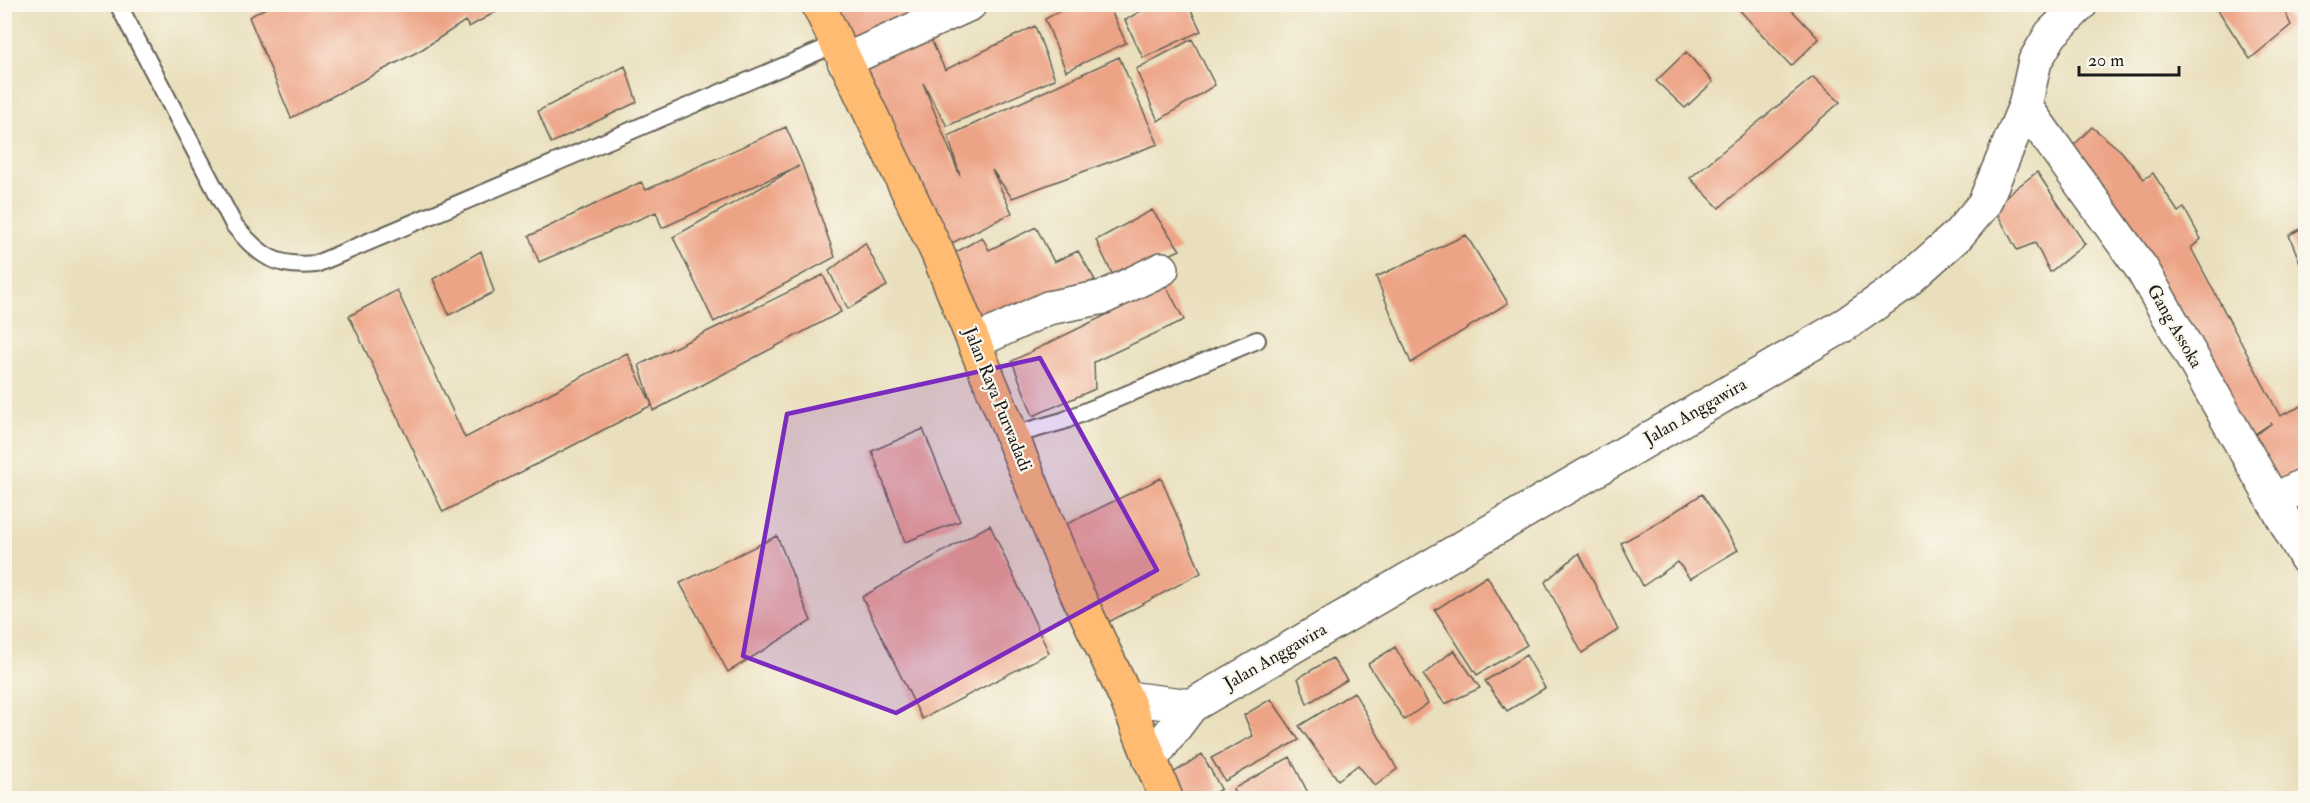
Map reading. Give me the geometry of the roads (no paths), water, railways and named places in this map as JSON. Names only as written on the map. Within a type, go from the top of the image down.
[{"type":"main road","name":"Jalan Raya Purwadadi","points":[[818,4],[938,254],[1071,581],[1126,698],[1166,798]]},
{"type":"street","points":[[840,52],[970,4]]},
{"type":"street","name":"Jalan Anggawira","points":[[1150,760],[1191,706],[1846,324],[1902,285],[1958,235],[1984,204],[2025,106],[2035,62],[2052,34],[2081,4]]},
{"type":"street","name":"Gang Assoka","points":[[2025,106],[2142,269],[2306,558]]},
{"type":"street","points":[[975,342],[1048,308],[1104,297],[1162,269]]},
{"type":"street","points":[[2273,501],[2306,484]]},
{"type":"street","points":[[1126,698],[1191,706]]},
{"type":"lane","points":[[118,4],[234,225],[251,245],[272,261],[293,266],[316,264],[840,52]]},
{"type":"lane","points":[[1013,435],[1064,421],[1257,340]]}]
